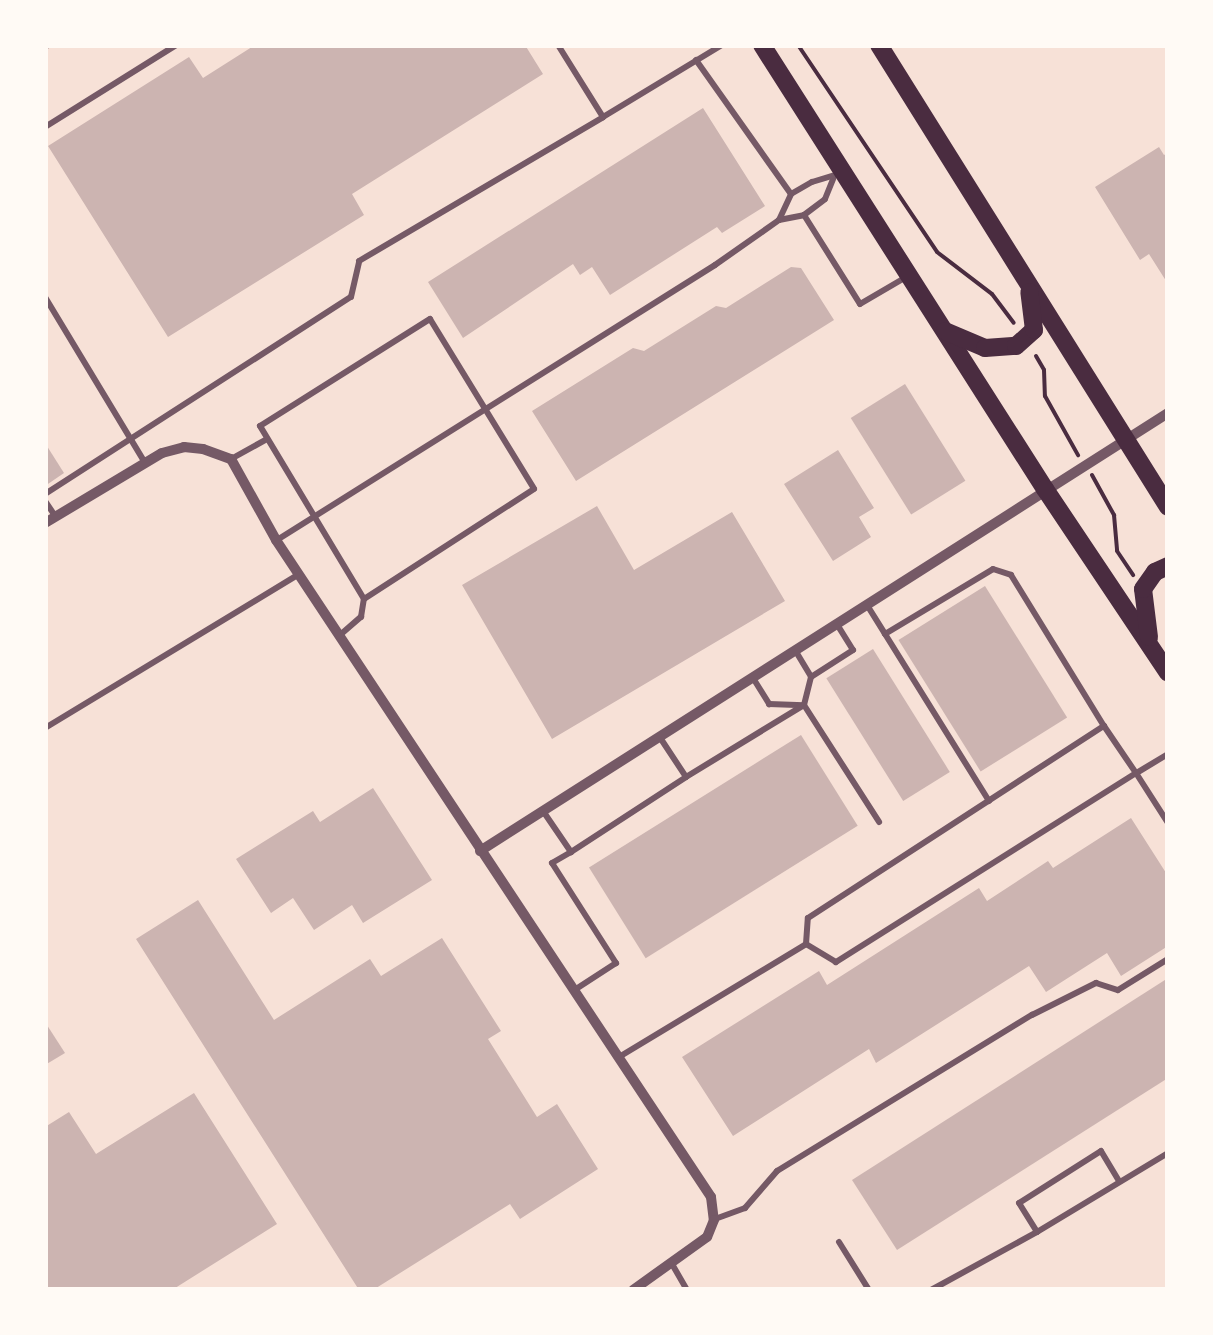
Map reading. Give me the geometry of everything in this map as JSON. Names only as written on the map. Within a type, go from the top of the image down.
[{"type":"main road","points":[[762,45],[838,175],[909,275],[1168,673]]},
{"type":"main road","points":[[879,45],[1168,506]]},
{"type":"main road","points":[[944,330],[994,349],[1018,345],[1034,330],[1028,282]]},
{"type":"main road","points":[[1152,647],[1143,589],[1155,572],[1168,566]]},
{"type":"street","points":[[480,851],[1168,413]]},
{"type":"street","points":[[50,520],[145,463],[184,447],[231,459],[298,575],[711,1197],[714,1220],[707,1237],[632,1290]]},
{"type":"lane","points":[[45,126],[176,45]]},
{"type":"lane","points":[[558,45],[603,117]]},
{"type":"lane","points":[[50,520],[45,498],[130,438],[351,297],[359,260],[722,45]]},
{"type":"lane","points":[[696,60],[792,194]]},
{"type":"lane","points":[[779,220],[792,194],[812,182],[838,175]]},
{"type":"lane","points":[[276,540],[488,409],[779,220],[804,215],[824,200],[838,175]]},
{"type":"lane","points":[[804,215],[860,304],[909,275]]},
{"type":"lane","points":[[45,297],[145,463]]},
{"type":"lane","points":[[339,636],[361,617],[364,598],[260,426],[430,318],[534,489],[364,598]]},
{"type":"lane","points":[[231,459],[267,439]]},
{"type":"lane","points":[[884,634],[992,569],[1011,575],[1168,822]]},
{"type":"lane","points":[[45,728],[298,575]]},
{"type":"lane","points":[[866,604],[989,801]]},
{"type":"lane","points":[[573,991],[616,964],[552,863],[804,704],[811,677],[853,650],[836,623]]},
{"type":"lane","points":[[794,650],[811,677]]},
{"type":"lane","points":[[752,677],[769,704],[804,704]]},
{"type":"lane","points":[[804,704],[879,822]]},
{"type":"lane","points":[[806,944],[808,918],[1104,726]]},
{"type":"lane","points":[[659,736],[686,777]]},
{"type":"lane","points":[[806,944],[836,962],[1168,754]]},
{"type":"lane","points":[[543,810],[571,852]]},
{"type":"lane","points":[[618,1058],[806,944]]},
{"type":"lane","points":[[714,1220],[745,1208],[777,1171],[1032,1016],[1096,983],[1118,990],[1168,960]]},
{"type":"lane","points":[[1037,1232],[1019,1202],[1100,1151],[1119,1181]]},
{"type":"lane","points":[[931,1290],[1037,1232],[1168,1152]]},
{"type":"lane","points":[[839,1242],[869,1290]]},
{"type":"lane","points":[[672,1264],[687,1290]]},
{"type":"path","points":[[798,45],[937,252],[992,294],[1014,324]]},
{"type":"path","points":[[1032,348],[1044,370],[1045,396],[1070,444]]},
{"type":"path","points":[[1096,482],[1114,515],[1117,552],[1134,577]]},
{"type":"building","points":[[255,45],[525,45],[543,74],[352,194],[364,215],[168,337],[48,146],[189,57],[203,78]]},
{"type":"building","points":[[703,108],[765,206],[722,233],[717,227],[610,295],[592,267],[580,275],[573,264],[463,338],[428,282]]},
{"type":"building","points":[[1159,147],[1164,155],[1168,153],[1168,284],[1149,254],[1140,260],[1095,187]]},
{"type":"building","points":[[791,267],[801,268],[834,320],[576,481],[532,411],[633,348],[644,351],[716,306],[726,308]]},
{"type":"building","points":[[905,384],[965,481],[911,515],[851,418]]},
{"type":"building","points":[[45,443],[64,473],[45,486]]},
{"type":"building","points":[[838,450],[874,508],[859,517],[871,537],[833,561],[784,484]]},
{"type":"building","points":[[597,506],[634,570],[732,512],[785,601],[552,739],[462,585]]},
{"type":"building","points":[[985,586],[1067,717],[981,771],[898,640]]},
{"type":"building","points":[[873,649],[950,772],[903,801],[826,678]]},
{"type":"building","points":[[801,735],[858,826],[646,958],[589,867]]},
{"type":"building","points":[[373,788],[432,880],[363,923],[352,905],[314,930],[293,898],[271,913],[236,859],[313,811],[320,822]]},
{"type":"building","points":[[1131,818],[1168,876],[1168,946],[1121,976],[1107,953],[1046,992],[1029,966],[876,1063],[869,1049],[733,1136],[682,1057],[819,971],[827,985],[979,888],[987,901],[1048,861],[1053,868]]},
{"type":"building","points":[[198,900],[274,1020],[370,959],[381,976],[442,938],[501,1031],[488,1039],[537,1117],[557,1104],[598,1169],[520,1219],[510,1204],[373,1290],[359,1290],[136,939]]},
{"type":"building","points":[[1168,978],[1168,1078],[897,1250],[852,1180]]},
{"type":"building","points":[[45,1022],[65,1053],[45,1065]]},
{"type":"building","points":[[194,1093],[277,1224],[172,1290],[45,1290],[45,1127],[69,1112],[96,1154]]}]
